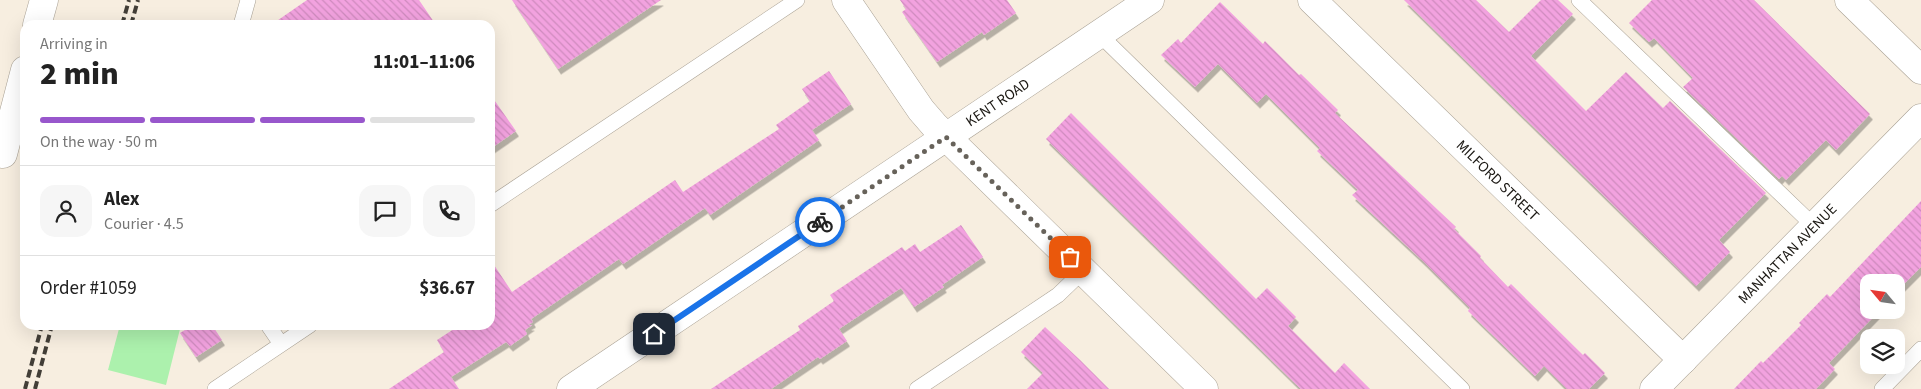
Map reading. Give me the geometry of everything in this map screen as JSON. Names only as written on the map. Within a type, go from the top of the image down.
[{"type":"street","points":[[38,20],[44,0]]},
{"type":"street","points":[[846,0],[921,110],[946,137],[1204,389]]},
{"type":"street","name":"KENT ROAD","points":[[571,389],[1150,0]]},
{"type":"street","name":"MILFORD STREET","points":[[1312,0],[1683,360]]},
{"type":"street","points":[[1849,0],[1921,70]]},
{"type":"street","points":[[1,155],[20,88]]},
{"type":"street","name":"MANHATTAN AVENUE","points":[[1654,389],[1921,118]]},
{"type":"lane","points":[[242,20],[248,0]]},
{"type":"lane","points":[[495,202],[797,0]]},
{"type":"lane","points":[[1579,0],[1814,226]]},
{"type":"lane","points":[[1099,34],[1462,389]]},
{"type":"lane","points":[[923,388],[1058,295],[1084,270]]},
{"type":"lane","points":[[271,330],[281,344]]},
{"type":"lane","points":[[215,389],[302,330]]},
{"type":"lane","points":[[1882,389],[1921,349]]},
{"type":"green space","points":[[119,330],[180,330],[166,385],[108,370]]},
{"type":"building","points":[[307,0],[419,0],[433,20],[278,20]]},
{"type":"building","points":[[512,0],[661,0],[558,69]]},
{"type":"building","points":[[900,0],[1007,0],[1016,13],[984,35],[982,32],[937,62],[902,12],[906,9]]},
{"type":"building","points":[[1404,0],[1476,0],[1509,32],[1541,0],[1558,0],[1573,14],[1531,56],[1586,111],[1626,72],[1663,108],[1670,101],[1766,193],[1719,240],[1730,252],[1696,286]]},
{"type":"building","points":[[1652,0],[1754,0],[1870,114],[1836,150],[1826,140],[1786,180],[1782,176],[1779,179],[1683,87],[1693,78],[1654,38],[1649,42],[1629,23]]},
{"type":"building","points":[[1220,2],[1263,44],[1265,41],[1338,110],[1335,113],[1456,227],[1454,229],[1508,287],[1511,284],[1583,355],[1585,353],[1605,373],[1589,389],[1567,389],[1544,366],[1535,376],[1468,311],[1470,308],[1423,261],[1352,195],[1358,190],[1317,151],[1320,148],[1266,94],[1257,103],[1218,64],[1195,87],[1161,55],[1178,39],[1181,43]]},
{"type":"building","points":[[829,71],[851,104],[812,130],[819,140],[710,215],[705,208],[623,264],[619,259],[531,319],[533,322],[528,325],[532,325],[525,330],[527,334],[510,346],[506,342],[451,377],[459,389],[389,389],[444,352],[437,340],[452,330],[495,330],[495,266],[512,292],[675,180],[683,192],[779,129],[776,125],[810,101],[802,89]]},
{"type":"building","points":[[495,101],[516,131],[495,146]]},
{"type":"building","points":[[1071,113],[1256,299],[1267,288],[1296,317],[1288,326],[1335,373],[1344,363],[1370,389],[1301,389],[1046,139]]},
{"type":"building","points":[[1921,201],[1921,267],[1905,283],[1905,274],[1860,274],[1860,319],[1871,319],[1829,363],[1835,369],[1816,389],[1734,389],[1761,361],[1763,363],[1801,325],[1799,323],[1827,294],[1830,297]]},
{"type":"building","points":[[961,225],[983,257],[914,307],[901,288],[839,329],[847,341],[820,359],[818,357],[771,389],[711,389],[800,330],[798,326],[834,301],[830,295],[902,247],[905,251],[915,244],[920,252]]},
{"type":"building","points":[[1045,327],[1109,389],[1027,389],[1043,373],[1021,352]]},
{"type":"building","points":[[185,330],[215,330],[222,340],[196,357],[180,333]]},
{"type":"railway","points":[[123,20],[129,0]]},
{"type":"railway","points":[[132,20],[138,0]]},
{"type":"railway","points":[[25,389],[41,330]]},
{"type":"railway","points":[[35,389],[51,330]]},
{"type":"way so far","points":[[820,222],[946,137],[1070,257]]},
{"type":"route","points":[[654,334],[820,222]]}]
